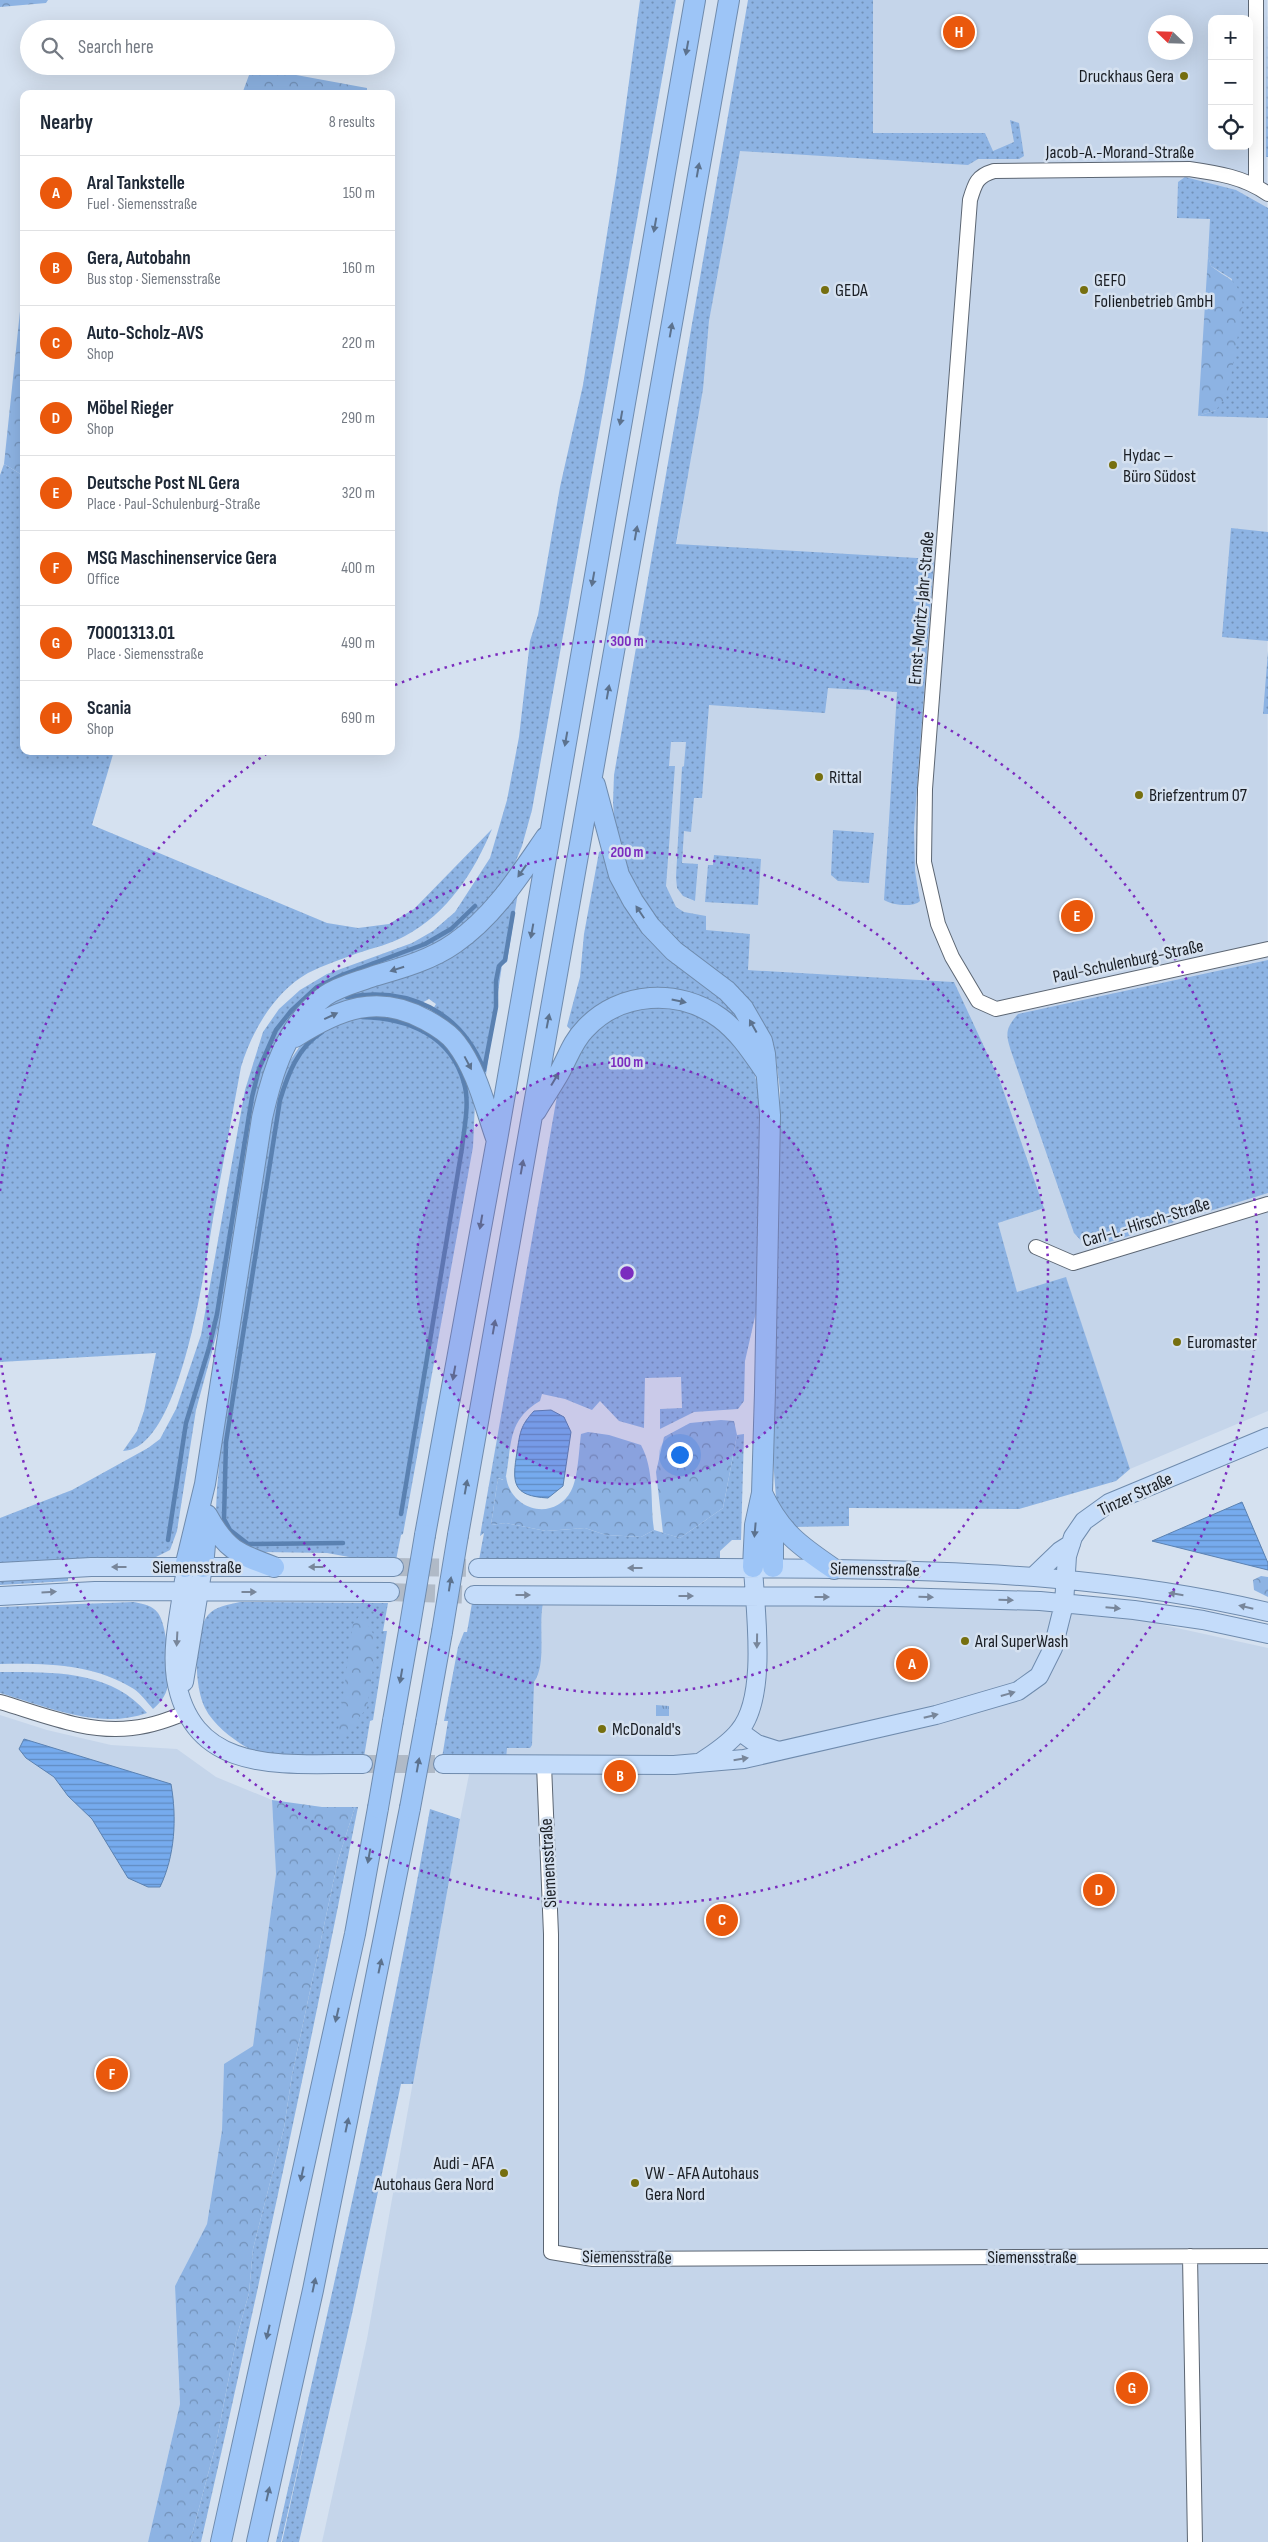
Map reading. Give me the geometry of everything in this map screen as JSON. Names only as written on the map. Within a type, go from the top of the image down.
[{"type":"highway","points":[[221,2542],[355,1934],[394,1721],[424,1535],[497,1140],[695,0]]},
{"type":"highway","points":[[257,2542],[313,2290],[410,1808],[729,0]]},
{"type":"highway","points":[[593,775],[618,875],[633,901],[650,926],[674,951],[727,991],[743,1008],[762,1041],[770,1115],[762,1493],[755,1525],[763,1567]]},
{"type":"highway","points":[[194,1567],[262,1118],[275,1069],[289,1041],[309,1011],[326,996],[348,984],[428,959],[454,945],[476,927],[496,907],[550,831]]},
{"type":"highway","points":[[530,1121],[584,1029],[606,1011],[632,1000],[656,997],[678,1000],[706,1010],[720,1018],[735,1031],[766,1072]]},
{"type":"highway","points":[[289,1041],[317,1022],[342,1011],[366,1006],[390,1005],[413,1012],[437,1026],[456,1042],[470,1065],[497,1140]]},
{"type":"highway","points":[[194,1567],[207,1515],[206,1484]]},
{"type":"highway","points":[[762,1493],[773,1516],[792,1539],[834,1569]]},
{"type":"highway","points":[[207,1515],[220,1538],[229,1547],[241,1554],[274,1567]]},
{"type":"highway","points":[[763,1567],[773,1516]]},
{"type":"main road","name":"Tinzer Straße","points":[[1064,1604],[1071,1544],[1084,1521],[1108,1502],[1268,1437]]},
{"type":"main road","points":[[1034,1576],[1060,1550],[1071,1544]]},
{"type":"main road","points":[[182,1591],[194,1567]]},
{"type":"main road","points":[[194,1567],[200,1592]]},
{"type":"main road","name":"Siemensstraße","points":[[0,1572],[60,1568],[394,1567]]},
{"type":"main road","points":[[701,1762],[739,1731],[750,1713],[756,1685],[757,1637],[755,1596],[763,1567]]},
{"type":"main road","name":"Siemensstraße","points":[[478,1568],[763,1567],[966,1571],[1136,1587],[1224,1602],[1268,1612]]},
{"type":"main road","name":"Siemensstraße","points":[[0,1596],[95,1591],[390,1592]]},
{"type":"main road","name":"Siemensstraße","points":[[182,1591],[175,1662],[181,1696],[196,1726],[207,1738],[219,1748],[259,1762],[363,1764]]},
{"type":"main road","name":"Siemensstraße","points":[[188,1712],[184,1694],[184,1678],[200,1592]]},
{"type":"main road","name":"Siemensstraße","points":[[474,1595],[895,1597],[1064,1604],[1193,1619],[1268,1634]]},
{"type":"main road","points":[[443,1764],[674,1765],[744,1759],[900,1724],[1018,1691],[1029,1685],[1039,1676],[1047,1664],[1064,1604]]},
{"type":"main road","points":[[739,1731],[758,1744],[781,1751]]},
{"type":"street","points":[[1256,0],[1262,190]]},
{"type":"street","name":"Jacob-A.-Morand-Straße","points":[[974,186],[981,175],[994,171],[1112,168],[1189,169],[1221,173],[1262,190]]},
{"type":"street","name":"Ernst-Moritz-Jahr-Straße","points":[[974,186],[970,200],[925,789],[924,862],[938,924],[952,957],[978,1001],[996,1009]]},
{"type":"street","name":"Paul-Schulenburg-Straße","points":[[996,1009],[1268,949]]},
{"type":"street","name":"Carl-L.-Hirsch-Straße","points":[[1036,1248],[1073,1263],[1268,1204]]},
{"type":"street","points":[[0,1702],[81,1725],[109,1729],[131,1729],[155,1724],[188,1712]]},
{"type":"street","name":"Siemensstraße","points":[[544,1764],[551,1934],[551,2252],[593,2259],[1268,2256]]},
{"type":"street","points":[[1190,2256],[1196,2542]]},
{"type":"shaded area","points":[[765,0],[1267,0],[1268,1411],[1130,1469],[1066,1278],[1017,1293],[998,1223],[1044,1207],[954,982],[748,970],[706,930],[663,906],[637,784],[702,389],[709,320]]},
{"type":"shaded area","points":[[551,1410],[564,1417],[571,1432],[563,1486],[548,1498],[536,1497],[521,1491],[517,1486],[515,1463],[520,1435],[526,1421],[534,1411]]},
{"type":"shaded area","points":[[1242,1502],[1268,1563],[1268,1570],[1152,1541]]},
{"type":"shaded area","points":[[760,1602],[1050,1609],[1136,1619],[1268,1648],[1268,2542],[322,2542],[367,2339],[458,1830],[503,1603]]},
{"type":"shaded area","points":[[0,1715],[47,1730],[111,1745],[177,1749],[216,1777],[272,1800],[276,1874],[253,2047],[224,2065],[222,2130],[207,2224],[175,2286],[180,2404],[148,2542],[0,2542]]},
{"type":"shaded area","points":[[24,1739],[171,1784],[174,1810],[172,1850],[160,1887],[148,1887],[128,1878],[92,1819],[68,1796],[54,1777],[26,1758],[19,1749]]},
{"type":"green space","points":[[0,0],[48,0],[46,3],[0,7]]},
{"type":"green space","points":[[640,0],[676,0],[532,810],[522,846],[511,873],[500,891],[448,941],[292,1017],[275,1044],[258,1093],[225,1304],[196,1410],[177,1531],[170,1550],[154,1558],[137,1560],[0,1563],[0,1518],[72,1490],[148,1448],[160,1439],[176,1409],[201,1335],[245,1090],[263,1032],[279,1009],[300,990],[327,974],[412,943],[433,931],[455,912],[490,858],[507,800],[519,737],[530,641],[538,615],[560,487],[583,385],[617,171]]},
{"type":"green space","points":[[748,0],[873,0],[873,133],[985,133],[993,151],[1014,142],[1010,120],[1019,123],[1024,156],[1019,159],[978,159],[968,165],[740,151],[709,321],[703,389],[676,544],[934,559],[914,828],[915,871],[920,901],[902,905],[884,900],[897,692],[828,688],[825,713],[709,705],[702,798],[694,798],[691,832],[684,831],[682,863],[698,864],[695,901],[683,896],[677,888],[676,877],[682,767],[684,766],[686,742],[671,742],[669,766],[675,766],[666,886],[676,907],[684,912],[706,916],[706,930],[750,934],[748,970],[954,982],[1000,1081],[1044,1208],[998,1223],[1017,1292],[1066,1277],[1130,1469],[1116,1481],[1019,1509],[849,1508],[849,1526],[792,1527],[776,1498],[772,1447],[780,1091],[776,1058],[767,1033],[687,953],[633,891],[615,829],[613,803],[614,775]]},
{"type":"green space","points":[[1267,0],[1268,157],[1266,157]]},
{"type":"green space","points":[[249,75],[296,75],[367,88],[367,90],[243,90]]},
{"type":"green space","points":[[1185,177],[1236,190],[1268,208],[1268,418],[1198,416],[1216,410],[1232,279],[1211,266],[1208,256],[1210,219],[1177,218],[1178,182]]},
{"type":"green space","points":[[1208,256],[1211,266],[1236,285],[1243,305],[1228,394],[1216,410],[1198,416]]},
{"type":"green space","points":[[20,311],[20,474],[4,464]]},
{"type":"green space","points":[[4,464],[20,474],[20,755],[113,755],[92,825],[327,923],[358,928],[389,924],[414,909],[492,829],[468,876],[434,916],[400,939],[308,973],[285,991],[258,1026],[241,1067],[205,1269],[188,1348],[176,1387],[161,1420],[144,1442],[123,1451],[137,1431],[144,1411],[156,1353],[0,1362],[0,475]]},
{"type":"green space","points":[[1231,528],[1268,532],[1268,641],[1222,637]]},
{"type":"green space","points":[[1268,651],[1268,714],[1263,714]]},
{"type":"green space","points":[[833,830],[874,833],[869,883],[838,881],[831,875]]},
{"type":"green space","points":[[603,850],[609,875],[623,904],[644,933],[719,995],[738,1015],[754,1041],[683,994],[572,1031],[567,1026],[580,977],[584,934],[599,852]]},
{"type":"green space","points":[[714,855],[761,859],[758,905],[705,902],[708,865],[713,865]]},
{"type":"green space","points":[[518,892],[507,962],[502,965],[485,1082],[430,1014],[436,1004],[429,999],[416,1006],[312,1013],[345,994],[429,966]]},
{"type":"green space","points":[[1268,960],[1268,1193],[1096,1246],[1086,1246],[1074,1233],[1012,1054],[1008,1042],[1010,1024],[1018,1014]]},
{"type":"green space","points":[[639,1006],[678,1007],[725,1029],[754,1071],[759,1093],[762,1124],[757,1308],[745,1361],[744,1401],[738,1409],[694,1412],[660,1429],[660,1409],[682,1408],[681,1377],[645,1378],[644,1428],[619,1421],[600,1401],[592,1410],[565,1399],[542,1394],[540,1401],[522,1416],[513,1433],[506,1476],[504,1480],[498,1478],[491,1525],[506,1523],[546,1531],[585,1528],[606,1535],[641,1537],[654,1530],[680,1538],[723,1508],[737,1435],[744,1434],[741,1540],[732,1540],[720,1551],[720,1559],[479,1560],[484,1533],[480,1536],[557,1096],[570,1065],[582,1044],[590,1035],[606,1020]]},
{"type":"green space","points":[[397,1013],[453,1048],[475,1103],[473,1147],[403,1534],[401,1535],[396,1560],[366,1560],[327,1553],[263,1552],[240,1547],[219,1521],[216,1509],[222,1432],[271,1116],[283,1071],[302,1043],[345,1015]]},
{"type":"green space","points":[[721,1420],[734,1421],[737,1435],[723,1508],[680,1538],[663,1533],[656,1472],[664,1437],[690,1423]]},
{"type":"green space","points":[[588,1432],[609,1435],[641,1445],[650,1476],[654,1530],[641,1537],[606,1535],[585,1528],[546,1531],[506,1523],[491,1525],[498,1478],[503,1480],[506,1476],[509,1488],[515,1497],[524,1504],[534,1508],[554,1507],[563,1501],[571,1491],[575,1479],[581,1434]]},
{"type":"green space","points":[[68,1575],[68,1581],[0,1585],[0,1579]]},
{"type":"green space","points":[[1261,1576],[1268,1577],[1268,1597],[1254,1590],[1253,1580]]},
{"type":"green space","points":[[134,1602],[147,1605],[156,1610],[161,1619],[166,1638],[169,1660],[168,1686],[166,1693],[153,1709],[134,1689],[103,1674],[52,1665],[0,1664],[0,1607]]},
{"type":"green space","points":[[240,1602],[388,1603],[383,1631],[387,1631],[373,1720],[370,1721],[364,1757],[304,1758],[258,1752],[234,1739],[208,1714],[201,1699],[197,1674],[198,1647],[203,1624],[211,1612],[222,1606]]},
{"type":"green space","points":[[472,1603],[543,1603],[540,1665],[534,1682],[532,1745],[530,1748],[507,1748],[506,1759],[442,1758],[448,1721],[444,1721],[458,1647],[464,1632],[467,1632]]},
{"type":"green space","points":[[361,1614],[377,1640],[367,1708],[342,1738],[338,1732],[353,1624]]},
{"type":"green space","points":[[0,1672],[40,1672],[80,1676],[98,1681],[116,1688],[147,1713],[129,1718],[111,1719],[92,1718],[55,1710],[0,1693]]},
{"type":"green space","points":[[656,1705],[669,1706],[669,1716],[656,1716]]},
{"type":"green space","points":[[272,1800],[322,1807],[355,1807],[338,1860],[292,2075],[284,2128],[253,2249],[249,2293],[237,2336],[216,2444],[190,2542],[148,2542],[180,2404],[175,2286],[207,2224],[222,2130],[224,2064],[253,2046],[276,1874]]},
{"type":"green space","points":[[355,1807],[358,1807],[321,1991],[222,2450],[201,2542],[190,2542],[216,2444],[237,2336],[249,2293],[253,2249],[284,2128],[292,2075],[338,1860]]},
{"type":"green space","points":[[430,1809],[460,1819],[413,2084],[401,2084],[352,2314],[299,2542],[282,2542],[313,2402],[281,2542],[276,2542],[377,2085]]},
{"type":"waterway","points":[[168,1540],[186,1423],[209,1348],[217,1314],[252,1097],[259,1069],[276,1030],[291,1011],[317,987],[342,975],[425,944],[451,929],[475,906]]},
{"type":"waterway","points":[[484,1070],[496,1007],[496,981],[499,966],[505,960],[513,913]]},
{"type":"waterway","points":[[347,997],[391,995],[430,1007],[447,1018],[461,1032],[474,1049],[484,1070]]},
{"type":"waterway","points":[[362,1017],[379,1018],[411,1026],[425,1032],[438,1041],[458,1066],[466,1091],[466,1115],[462,1148],[401,1514]]},
{"type":"waterway","points":[[322,1032],[306,1045],[300,1053],[290,1071],[280,1100],[226,1442],[224,1519],[230,1530],[248,1544],[343,1543]]},
{"type":"tunnel","points":[[394,1567],[478,1568]]},
{"type":"tunnel","points":[[390,1592],[474,1595]]},
{"type":"tunnel","points":[[363,1764],[443,1764]]},
{"type":"place","name":"Scania","points":[[959,32]]},
{"type":"place","name":"Druckhaus Gera","points":[[1184,76]]},
{"type":"place","name":"GEDA","points":[[825,290]]},
{"type":"place","name":"GEFO Folienbetrieb GmbH","points":[[1084,290]]},
{"type":"place","name":"Hydac – Büro Südost","points":[[1113,465]]},
{"type":"place","name":"Rittal","points":[[819,777]]},
{"type":"place","name":"Briefzentrum 07","points":[[1139,795]]},
{"type":"place","name":"Deutsche Post NL Gera","points":[[1077,916]]},
{"type":"place","name":"Euromaster","points":[[1177,1342]]},
{"type":"place","name":"Aral SuperWash","points":[[965,1641]]},
{"type":"place","name":"Aral Tankstelle","points":[[912,1664]]},
{"type":"place","name":"McDonald's","points":[[602,1729]]},
{"type":"place","name":"Gera, Autobahn","points":[[620,1776]]},
{"type":"place","name":"Möbel Rieger","points":[[1099,1890]]},
{"type":"place","name":"Auto-Scholz-AVS","points":[[722,1920]]},
{"type":"place","name":"MSG Maschinenservice Gera","points":[[112,2074]]},
{"type":"place","name":"Audi - AFA Autohaus Gera Nord","points":[[504,2173]]},
{"type":"place","name":"VW - AFA Autohaus Gera Nord","points":[[635,2183]]},
{"type":"place","name":"70001313.01","points":[[1132,2388]]}]
